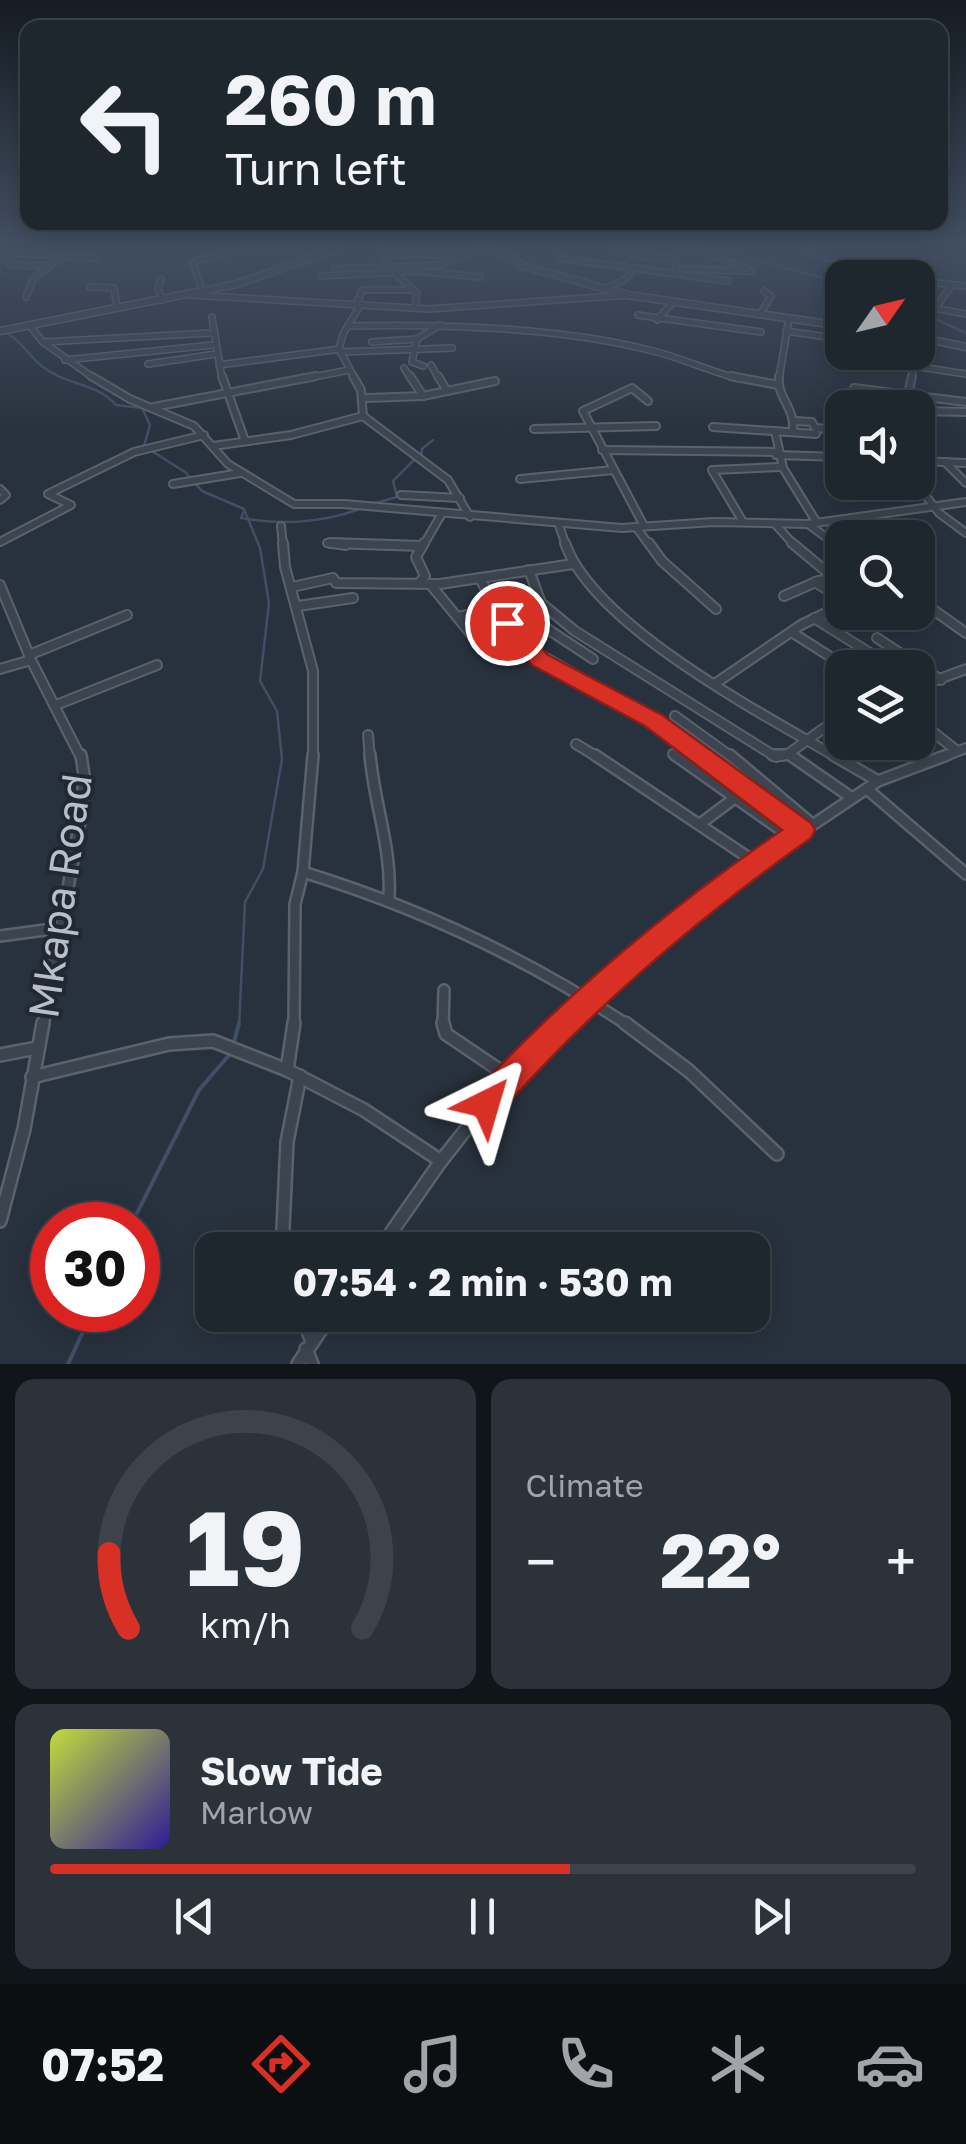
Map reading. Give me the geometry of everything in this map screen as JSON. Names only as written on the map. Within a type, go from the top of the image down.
[{"type":"street","points":[[4,330],[109,310]]},
{"type":"street","points":[[356,310],[340,350],[367,398],[364,416]]},
{"type":"street","points":[[421,310],[439,325]]},
{"type":"street","points":[[657,320],[666,310]]},
{"type":"street","points":[[734,310],[825,323]]},
{"type":"street","points":[[638,316],[761,332]]},
{"type":"street","points":[[212,317],[213,345],[225,395],[245,441]]},
{"type":"street","points":[[789,318],[778,385],[796,421],[793,432]]},
{"type":"street","points":[[348,326],[439,325],[562,336],[651,350],[736,378],[778,385]]},
{"type":"street","points":[[372,342],[417,339],[439,325]]},
{"type":"street","points":[[30,326],[65,360],[150,408],[190,424],[240,473],[294,504],[366,506],[559,524],[640,526],[812,524],[966,502]]},
{"type":"street","points":[[786,331],[825,337]]},
{"type":"street","points":[[43,342],[212,333]]},
{"type":"street","points":[[417,339],[412,362],[423,366]]},
{"type":"street","points":[[935,339],[966,347]]},
{"type":"street","points":[[65,360],[213,345]]},
{"type":"street","points":[[219,365],[340,350],[452,348]]},
{"type":"street","points":[[148,364],[216,354]]},
{"type":"street","points":[[431,365],[447,391]]},
{"type":"street","points":[[404,368],[423,396]]},
{"type":"street","points":[[935,369],[966,374]]},
{"type":"street","points":[[150,408],[349,370]]},
{"type":"street","points":[[367,398],[423,396],[496,381]]},
{"type":"street","points":[[854,388],[866,390]]},
{"type":"street","points":[[648,401],[635,389],[582,411],[662,561],[716,609]]},
{"type":"street","points":[[935,399],[966,402]]},
{"type":"street","points":[[935,411],[966,412]]},
{"type":"street","points":[[213,446],[291,435],[364,416]]},
{"type":"street","points":[[364,416],[448,480],[470,517]]},
{"type":"street","points":[[796,421],[812,422],[815,428],[825,429]]},
{"type":"street","points":[[534,430],[656,426]]},
{"type":"street","points":[[713,428],[816,434]]},
{"type":"street","points":[[775,431],[775,454],[780,467],[812,524],[825,535]]},
{"type":"street","points":[[0,542],[72,505],[46,495],[141,451],[204,435]]},
{"type":"street","points":[[602,450],[825,457]]},
{"type":"street","points":[[935,461],[966,463]]},
{"type":"street","points":[[945,462],[966,483]]},
{"type":"street","points":[[743,522],[712,470],[780,467]]},
{"type":"street","points":[[520,479],[613,470]]},
{"type":"street","points":[[173,484],[240,473]]},
{"type":"street","points":[[0,489],[6,495],[0,500]]},
{"type":"street","points":[[401,495],[460,498]]},
{"type":"street","points":[[928,500],[966,533]]},
{"type":"street","points":[[441,514],[415,562],[425,576],[425,583],[480,645]]},
{"type":"street","points":[[559,524],[564,548],[573,564],[632,624],[716,683],[878,781]]},
{"type":"street","points":[[774,524],[825,567]]},
{"type":"street","points":[[280,526],[285,567],[313,672],[313,767],[295,904],[297,1006],[287,1070]]},
{"type":"street","points":[[327,542],[346,546],[422,546]]},
{"type":"street","points":[[292,587],[333,578],[336,582],[425,583],[573,564]]},
{"type":"street","points":[[529,570],[540,600],[567,626],[776,756],[788,754],[825,727]]},
{"type":"street","points":[[480,578],[520,642],[540,660],[653,721],[796,834]]},
{"type":"street","points":[[784,596],[825,580]]},
{"type":"street","points":[[816,582],[825,589]]},
{"type":"street","name":"Mkapa Road","points":[[0,586],[30,657],[80,750],[84,775],[81,816],[32,1077],[0,1221]]},
{"type":"street","points":[[298,606],[353,598]]},
{"type":"street","points":[[458,617],[540,600]]},
{"type":"street","points":[[519,604],[531,618],[593,658]]},
{"type":"street","points":[[935,611],[966,632]]},
{"type":"street","points":[[716,683],[825,612]]},
{"type":"street","points":[[0,669],[128,615]]},
{"type":"street","points":[[814,618],[865,650]]},
{"type":"street","points":[[793,633],[825,653]]},
{"type":"street","points":[[876,638],[941,680]]},
{"type":"street","points":[[56,705],[156,665]]},
{"type":"street","points":[[935,681],[966,669]]},
{"type":"street","points":[[675,716],[707,736],[812,824]]},
{"type":"street","points":[[935,732],[962,750]]},
{"type":"street","points":[[368,735],[374,799],[390,867],[389,898]]},
{"type":"street","points":[[576,744],[754,862]]},
{"type":"street","points":[[392,1232],[508,1076],[539,1045],[754,862],[878,781],[962,750]]},
{"type":"street","points":[[674,754],[796,834]]},
{"type":"street","points":[[788,754],[852,798]]},
{"type":"street","points":[[867,788],[966,874]]},
{"type":"street","points":[[700,824],[736,797]]},
{"type":"street","points":[[302,872],[389,898],[484,938],[594,1002],[679,1062],[777,1154]]},
{"type":"street","points":[[0,936],[60,928]]},
{"type":"street","points":[[444,990],[447,1005],[442,1024],[446,1034],[508,1076]]},
{"type":"street","points":[[32,1077],[169,1044],[213,1041],[300,1076],[364,1110],[441,1161]]},
{"type":"street","points":[[0,1054],[37,1048]]},
{"type":"street","points":[[283,1232],[287,1142],[300,1076]]},
{"type":"street","points":[[306,1332],[312,1364]]},
{"type":"street","points":[[298,1364],[319,1332]]},
{"type":"waterway","points":[[935,319],[966,333]]},
{"type":"waterway","points":[[7,333],[52,373],[100,392],[116,405],[142,408],[150,425],[144,446],[185,472],[202,491],[244,509],[248,519]]},
{"type":"waterway","points":[[421,456],[422,449],[433,440]]},
{"type":"waterway","points":[[372,504],[397,497],[393,481],[414,460]]},
{"type":"waterway","points":[[248,519],[316,520],[360,509]]},
{"type":"waterway","points":[[244,511],[241,518],[248,519]]},
{"type":"waterway","points":[[239,1026],[245,902],[263,869],[282,759],[277,711],[260,681],[269,603],[260,548],[248,519]]},
{"type":"waterway","points":[[234,1042],[239,1023]]},
{"type":"waterway","points":[[143,1202],[199,1090],[230,1054]]},
{"type":"waterway","points":[[68,1364],[83,1332]]},
{"type":"route","points":[[486,1104],[539,1045],[594,1002],[732,880],[802,830],[653,721],[540,660],[507,623]]}]
